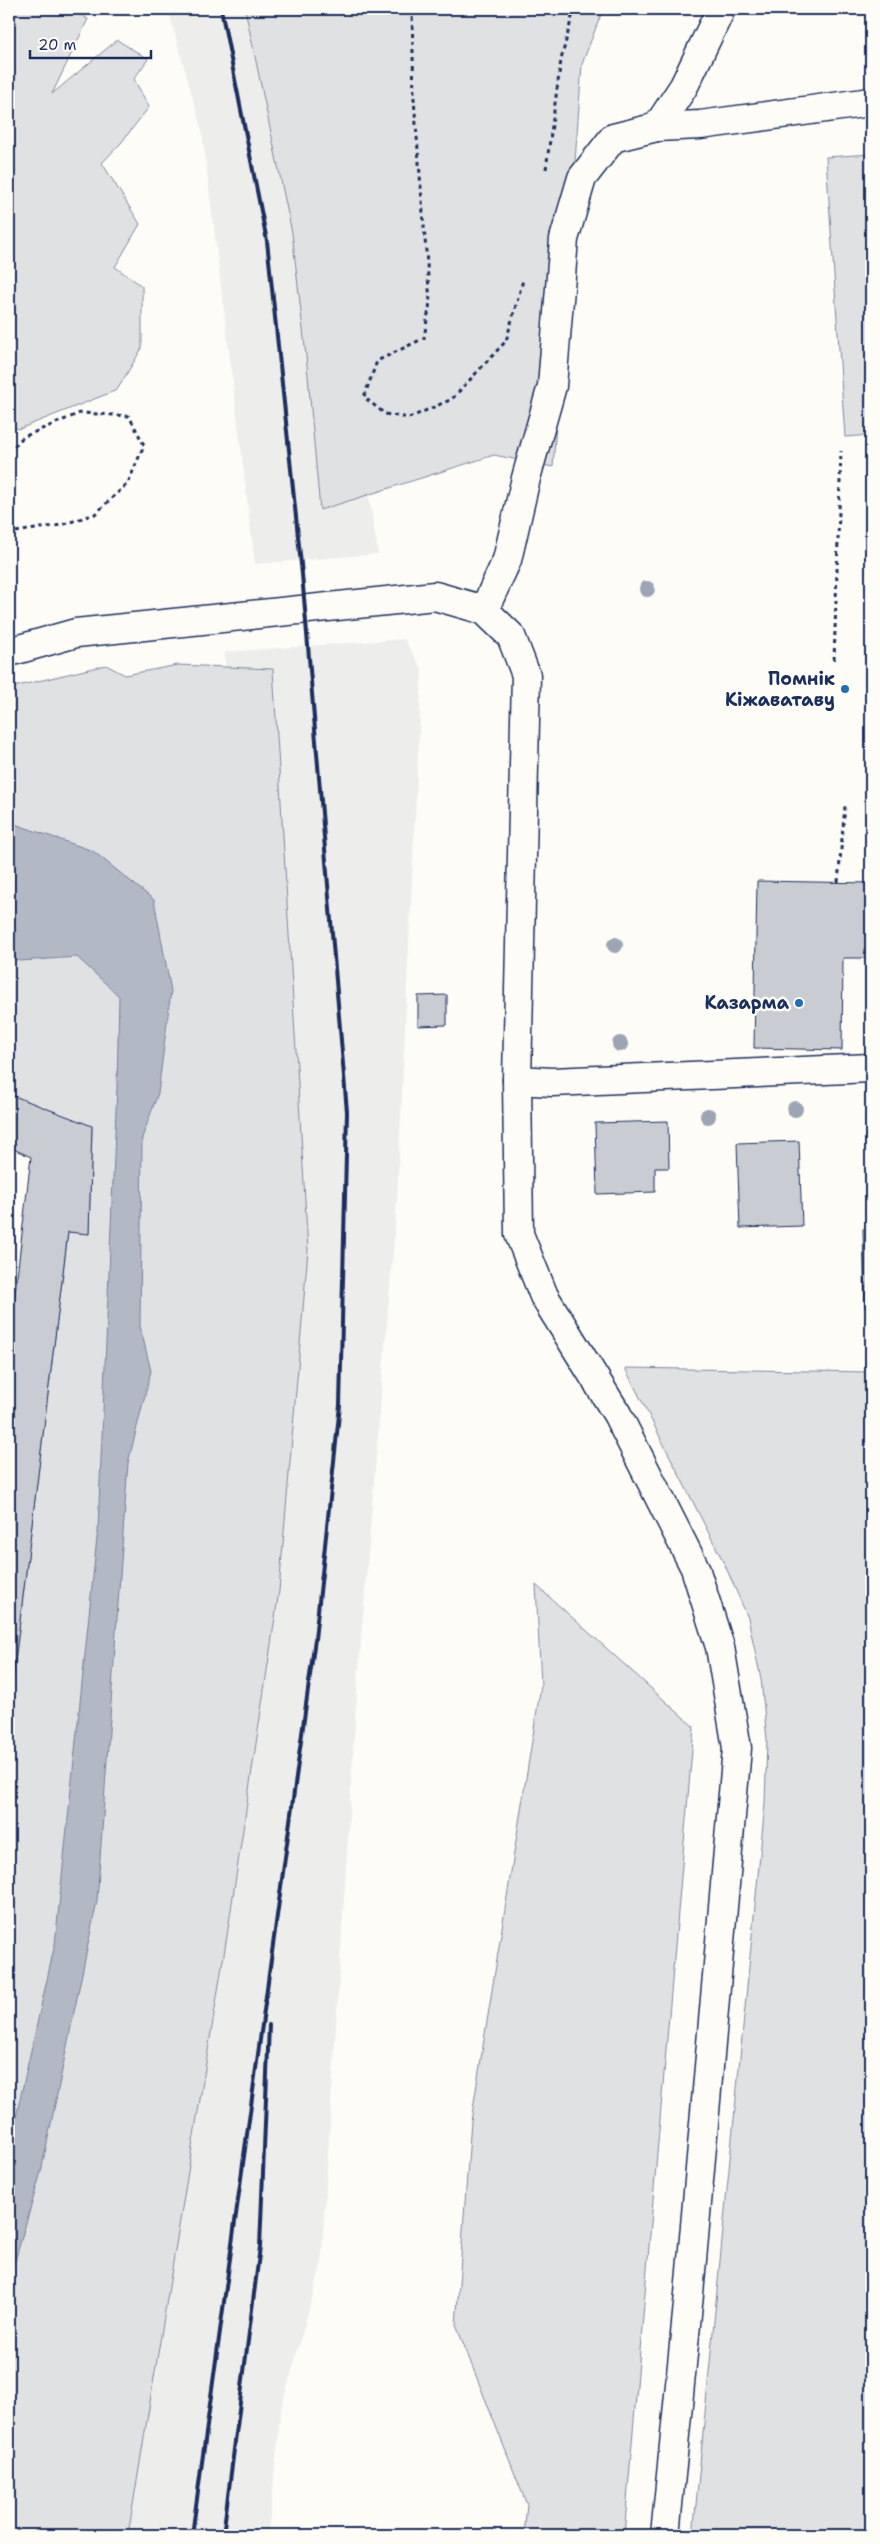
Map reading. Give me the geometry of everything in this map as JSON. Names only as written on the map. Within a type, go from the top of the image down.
[{"type":"main road","points":[[657,127],[684,86],[721,9]]},
{"type":"main road","points":[[484,610],[507,560],[526,478],[552,386],[564,239],[582,178],[613,138],[657,127],[700,125],[871,102]]},
{"type":"main road","points":[[9,652],[76,633],[435,596],[484,610],[511,636],[526,675],[518,1080],[519,1234],[544,1296],[617,1414],[695,1568],[720,1647],[737,1748],[689,2294],[665,2535]]},
{"type":"main road","points":[[518,1080],[552,1082],[871,1068]]},
{"type":"path","points":[[412,9],[414,99],[430,302],[424,338],[377,361],[364,397],[385,414],[409,418],[452,399],[506,341],[524,277]]},
{"type":"path","points":[[545,175],[561,60],[574,9]]},
{"type":"path","points":[[9,452],[23,437],[80,413],[128,416],[144,445],[128,483],[96,514],[61,525],[9,533]]},
{"type":"path","points":[[834,660],[841,451]]},
{"type":"path","points":[[838,882],[845,806]]},
{"type":"shaded area","points":[[9,9],[72,9],[88,19],[52,94],[117,40],[148,59],[134,79],[149,107],[121,143],[102,163],[140,224],[115,267],[142,286],[142,348],[117,390],[19,429],[9,426]]},
{"type":"shaded area","points":[[168,9],[290,9],[298,45],[378,554],[255,564],[202,131]]},
{"type":"shaded area","points":[[245,9],[603,9],[582,64],[553,467],[494,455],[320,510],[307,365],[292,233]]},
{"type":"shaded area","points":[[871,154],[871,435],[845,437],[826,157]]},
{"type":"shaded area","points":[[404,639],[422,669],[397,1200],[357,1691],[321,2266],[281,2409],[268,2535],[70,2535],[225,1324],[225,652]]},
{"type":"shaded area","points":[[106,665],[125,675],[178,665],[273,669],[308,1250],[279,1591],[227,1936],[128,2535],[9,2535],[9,1710],[68,1232],[89,1233],[92,1127],[9,1094],[9,688]]},
{"type":"shaded area","points":[[9,822],[93,851],[154,900],[171,991],[158,1093],[142,1138],[140,1326],[151,1371],[128,1463],[97,1901],[41,2172],[9,2281],[9,2148],[55,1944],[98,1528],[117,1087],[119,996],[77,957],[20,961],[9,958]]},
{"type":"shaded area","points":[[625,1368],[871,1372],[871,2535],[693,2535],[765,1804],[767,1740],[761,1679],[748,1618],[724,1563]]},
{"type":"shaded area","points":[[536,1585],[694,1727],[624,2535],[524,2535],[527,2505],[456,2325],[471,2121],[541,1685]]},
{"type":"building","points":[[658,9],[669,9],[666,14]]},
{"type":"building","name":"Казарма","points":[[757,881],[871,883],[871,958],[843,958],[842,1050],[754,1048]]},
{"type":"building","points":[[447,995],[447,1025],[418,1026],[418,996]]},
{"type":"building","points":[[9,1094],[92,1126],[89,1234],[68,1232],[9,1710],[9,1344],[31,1157],[9,1147]]},
{"type":"building","points":[[668,1121],[669,1168],[655,1168],[655,1192],[597,1194],[595,1123]]},
{"type":"building","points":[[799,1141],[802,1226],[740,1228],[737,1143]]},
{"type":"building","points":[[871,1228],[871,1308],[865,1308],[863,1229]]},
{"type":"railway","points":[[192,2535],[315,1639],[340,1405],[347,1112],[302,574],[267,241],[221,9]]},
{"type":"railway","points":[[223,2535],[260,2247],[269,2025]]},
{"type":"place","name":"Помнік Кіжаватаву","points":[[845,689]]},
{"type":"place","name":"Казарма","points":[[799,1003]]}]
